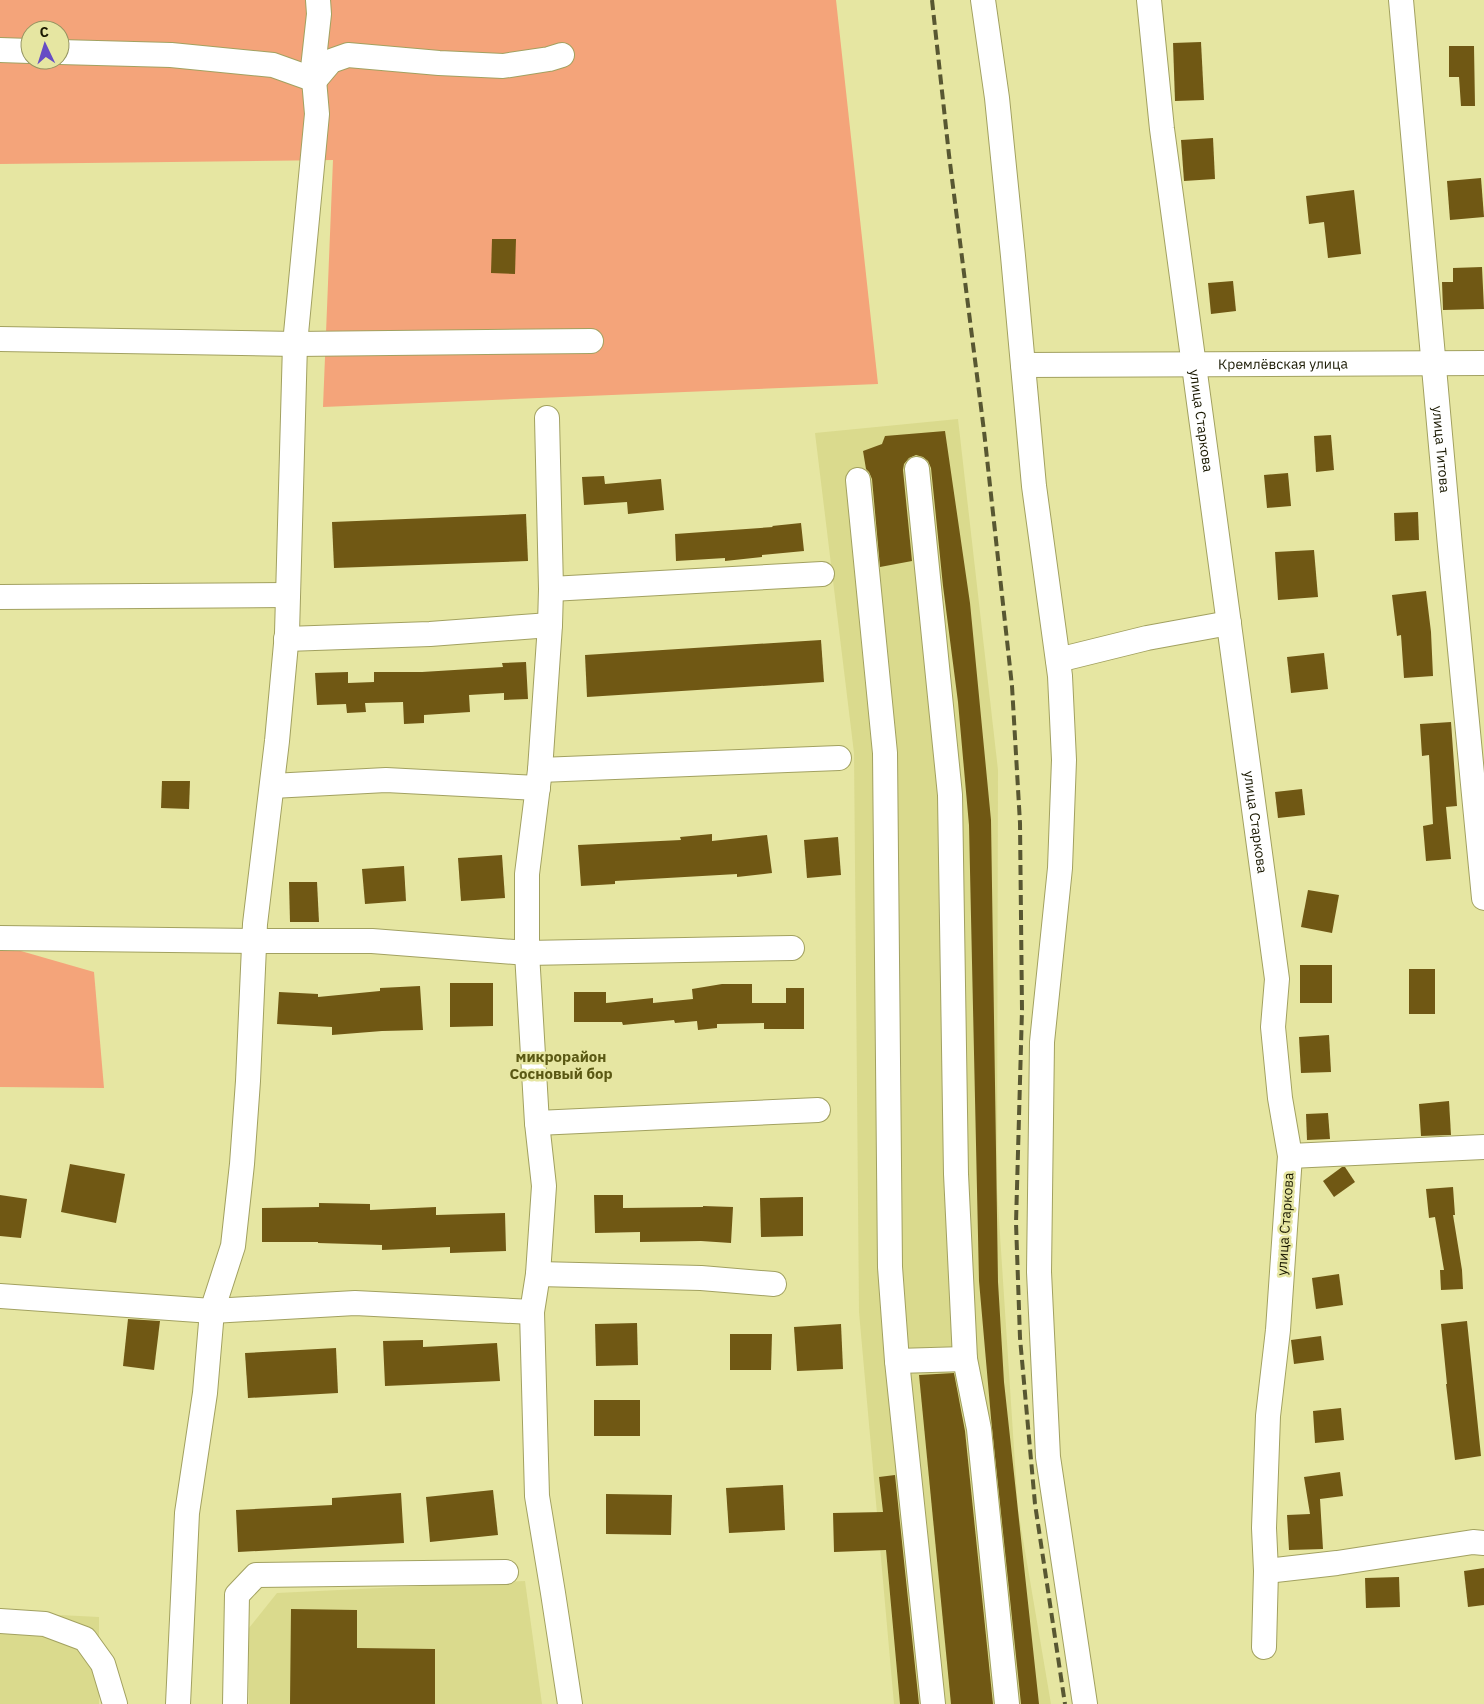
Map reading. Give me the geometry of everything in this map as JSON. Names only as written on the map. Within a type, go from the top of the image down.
[{"type":"street","points":[[178,1704],[187,1513],[205,1393],[212,1311],[233,1246],[246,1100],[254,941],[272,786],[286,636],[295,344],[317,114],[313,68],[319,14],[318,0]]},
{"type":"street","points":[[982,0],[997,98],[1034,486],[1058,660],[1064,760],[1060,868],[1042,1042],[1039,1272],[1048,1457],[1085,1704]]},
{"type":"street","name":"улица Старкова","points":[[1149,0],[1162,129],[1278,979],[1273,1027],[1280,1098],[1290,1156],[1278,1330],[1268,1416],[1264,1528],[1266,1571],[1264,1647]]},
{"type":"street","name":"улица Титова","points":[[1401,0],[1434,364],[1478,772],[1484,898]]},
{"type":"street","points":[[0,50],[20,51]]},
{"type":"street","points":[[70,52],[171,55],[273,65],[314,80]]},
{"type":"street","points":[[314,80],[331,60],[348,55],[439,63],[503,66],[549,59],[562,55]]},
{"type":"street","points":[[0,339],[295,344],[590,341]]},
{"type":"street","name":"Кремлёвская улица","points":[[1023,365],[1484,363]]},
{"type":"street","points":[[547,418],[551,589],[550,625],[539,779],[527,874],[527,953],[537,1123],[544,1186],[538,1274],[532,1312],[536,1496],[570,1704]]},
{"type":"street","points":[[917,469],[950,795],[956,1174],[965,1359],[979,1429],[1007,1704]]},
{"type":"street","points":[[858,480],[885,753],[890,1267],[897,1362],[934,1704]]},
{"type":"street","points":[[551,589],[822,574]]},
{"type":"street","points":[[0,597],[288,595]]},
{"type":"street","points":[[1058,660],[1147,638],[1229,623]]},
{"type":"street","points":[[286,636],[430,634],[550,625]]},
{"type":"street","points":[[272,786],[386,780],[539,779],[839,758]]},
{"type":"street","points":[[0,938],[372,941],[527,953],[792,948]]},
{"type":"street","points":[[537,1123],[818,1110]]},
{"type":"street","points":[[1290,1156],[1484,1147]]},
{"type":"street","points":[[538,1274],[701,1278],[774,1284]]},
{"type":"street","points":[[0,1296],[212,1311],[355,1303],[532,1312]]},
{"type":"street","points":[[897,1362],[965,1359]]},
{"type":"street","points":[[1266,1571],[1337,1563],[1473,1542],[1484,1543]]},
{"type":"street","points":[[235,1704],[237,1595],[256,1575],[506,1572]]},
{"type":"street","points":[[0,1621],[45,1624],[85,1639],[103,1664],[115,1704]]},
{"type":"shaded area","points":[[0,0],[836,0],[878,384],[323,407],[333,160],[0,164]]},
{"type":"shaded area","points":[[958,419],[998,770],[997,1189],[1018,1510],[1051,1704],[894,1704],[859,1312],[854,753],[815,433]]},
{"type":"shaded area","points":[[0,945],[94,972],[104,1088],[0,1087]]},
{"type":"shaded area","points":[[525,1581],[542,1704],[249,1704],[249,1628],[277,1593]]},
{"type":"shaded area","points":[[0,1612],[99,1617],[99,1704],[0,1704]]},
{"type":"building","points":[[1201,42],[1204,100],[1175,101],[1173,43]]},
{"type":"building","points":[[1449,46],[1474,46],[1475,106],[1461,106],[1459,77],[1449,77]]},
{"type":"building","points":[[1213,138],[1215,179],[1184,181],[1181,140]]},
{"type":"building","points":[[1481,178],[1484,217],[1450,220],[1447,181]]},
{"type":"building","points":[[1354,190],[1361,254],[1328,258],[1324,222],[1309,224],[1306,196]]},
{"type":"building","points":[[492,239],[516,239],[515,274],[491,273]]},
{"type":"building","points":[[1482,267],[1484,309],[1443,310],[1442,282],[1453,282],[1453,268]]},
{"type":"building","points":[[1233,281],[1236,311],[1211,314],[1208,283]]},
{"type":"building","points":[[945,431],[970,603],[991,820],[998,1282],[1004,1382],[1039,1704],[1021,1704],[991,1418],[979,1281],[969,825],[958,702],[943,586],[931,468],[928,461],[916,455],[909,458],[904,464],[912,561],[880,567],[872,479],[866,469],[863,451],[882,444],[885,436]]},
{"type":"building","points":[[1331,435],[1334,470],[1316,472],[1314,436]]},
{"type":"building","points":[[1288,473],[1291,506],[1267,508],[1264,475]]},
{"type":"building","points":[[604,476],[605,484],[661,479],[664,510],[628,514],[627,502],[584,505],[582,477]]},
{"type":"building","points":[[1418,512],[1419,540],[1395,541],[1394,513]]},
{"type":"building","points":[[526,514],[528,561],[334,568],[332,522]]},
{"type":"building","points":[[801,523],[804,551],[725,561],[725,558],[676,561],[675,534],[773,527]]},
{"type":"building","points":[[1314,550],[1318,597],[1278,600],[1275,552]]},
{"type":"building","points":[[1426,591],[1431,632],[1433,676],[1404,678],[1401,635],[1397,636],[1392,595]]},
{"type":"building","points":[[821,640],[824,682],[587,697],[585,655]]},
{"type":"building","points":[[1324,653],[1328,689],[1291,693],[1287,657]]},
{"type":"building","points":[[526,662],[528,699],[504,700],[504,693],[469,695],[470,712],[424,715],[424,723],[404,724],[403,702],[365,703],[366,712],[347,713],[346,704],[317,705],[315,673],[348,672],[348,683],[374,682],[374,672],[422,672],[503,667],[502,663]]},
{"type":"building","points":[[1451,722],[1457,806],[1446,807],[1451,859],[1426,861],[1423,826],[1433,824],[1429,755],[1422,756],[1420,724]]},
{"type":"building","points":[[162,781],[190,781],[189,809],[161,808]]},
{"type":"building","points":[[1302,789],[1305,815],[1278,818],[1275,792]]},
{"type":"building","points":[[712,834],[712,841],[767,835],[772,873],[737,877],[737,874],[615,881],[615,884],[581,886],[578,845],[681,840],[680,837]]},
{"type":"building","points":[[838,837],[841,875],[807,878],[804,840]]},
{"type":"building","points":[[502,855],[505,898],[461,901],[458,858]]},
{"type":"building","points":[[404,866],[406,901],[365,904],[362,869]]},
{"type":"building","points":[[289,882],[317,882],[319,922],[290,922]]},
{"type":"building","points":[[1308,890],[1339,895],[1332,933],[1301,927]]},
{"type":"building","points":[[1300,965],[1332,965],[1332,1003],[1300,1003]]},
{"type":"building","points":[[1409,969],[1435,969],[1435,1014],[1409,1014]]},
{"type":"building","points":[[450,983],[493,983],[493,1026],[450,1027]]},
{"type":"building","points":[[722,984],[752,984],[752,1003],[786,1003],[786,988],[804,988],[804,1029],[764,1029],[764,1023],[717,1024],[717,1028],[698,1030],[697,1021],[675,1023],[674,1020],[623,1025],[622,1022],[574,1022],[574,992],[606,992],[606,1003],[653,998],[653,1003],[693,999],[692,989]]},
{"type":"building","points":[[420,986],[423,1030],[332,1035],[332,1027],[277,1024],[279,992],[318,994],[318,997],[380,991],[380,988]]},
{"type":"building","points":[[1329,1035],[1331,1072],[1301,1073],[1299,1037]]},
{"type":"building","points":[[1449,1101],[1451,1135],[1421,1136],[1419,1104]]},
{"type":"building","points":[[1328,1113],[1330,1139],[1307,1140],[1306,1114]]},
{"type":"building","points":[[70,1164],[125,1174],[116,1223],[61,1212]]},
{"type":"building","points":[[1342,1167],[1345,1167],[1355,1182],[1334,1197],[1323,1181]]},
{"type":"building","points":[[1453,1187],[1455,1215],[1453,1215],[1462,1270],[1463,1289],[1441,1290],[1440,1270],[1444,1270],[1435,1217],[1429,1218],[1426,1189]]},
{"type":"building","points":[[0,1195],[27,1199],[21,1238],[0,1236]]},
{"type":"building","points":[[594,1195],[623,1195],[623,1208],[733,1207],[731,1243],[701,1241],[640,1242],[640,1232],[595,1233]]},
{"type":"building","points":[[803,1197],[803,1236],[761,1237],[760,1198]]},
{"type":"building","points":[[319,1203],[370,1204],[370,1210],[436,1207],[436,1215],[505,1213],[506,1251],[450,1253],[450,1247],[382,1250],[382,1245],[262,1242],[262,1208],[319,1207]]},
{"type":"building","points":[[1339,1274],[1343,1305],[1316,1309],[1312,1278]]},
{"type":"building","points":[[128,1319],[160,1321],[154,1370],[123,1366]]},
{"type":"building","points":[[1467,1321],[1481,1456],[1455,1460],[1441,1324]]},
{"type":"building","points":[[637,1323],[638,1365],[596,1366],[595,1324]]},
{"type":"building","points":[[841,1324],[843,1369],[797,1371],[794,1327]]},
{"type":"building","points":[[730,1334],[772,1334],[771,1370],[730,1370]]},
{"type":"building","points":[[1321,1336],[1324,1360],[1294,1364],[1291,1340]]},
{"type":"building","points":[[423,1340],[423,1347],[497,1343],[500,1381],[385,1386],[383,1341]]},
{"type":"building","points":[[336,1348],[338,1393],[248,1398],[245,1353]]},
{"type":"building","points":[[954,1373],[965,1431],[993,1704],[951,1704],[919,1375]]},
{"type":"building","points":[[594,1400],[640,1400],[640,1436],[594,1436]]},
{"type":"building","points":[[1341,1408],[1344,1440],[1315,1443],[1313,1411]]},
{"type":"building","points":[[1340,1472],[1343,1496],[1320,1499],[1323,1549],[1289,1550],[1287,1515],[1310,1514],[1304,1477]]},
{"type":"building","points":[[895,1475],[919,1704],[900,1704],[886,1550],[834,1552],[833,1513],[883,1512],[879,1477]]},
{"type":"building","points":[[783,1485],[785,1530],[729,1533],[726,1488]]},
{"type":"building","points":[[493,1490],[498,1535],[430,1542],[426,1497]]},
{"type":"building","points":[[401,1493],[404,1543],[238,1552],[236,1510],[332,1505],[332,1498]]},
{"type":"building","points":[[606,1494],[672,1495],[671,1535],[606,1534]]},
{"type":"building","points":[[1484,1568],[1484,1605],[1468,1607],[1464,1571]]},
{"type":"building","points":[[1399,1577],[1400,1607],[1366,1608],[1365,1578]]},
{"type":"building","points":[[291,1609],[357,1610],[357,1648],[435,1649],[435,1704],[290,1704]]},
{"type":"railway","points":[[932,0],[949,155],[984,431],[1012,686],[1020,823],[1022,1010],[1016,1223],[1020,1338],[1035,1504],[1065,1704]]},
{"type":"district","name":"микрорайон Сосновый бор","points":[[561,1064]]}]
